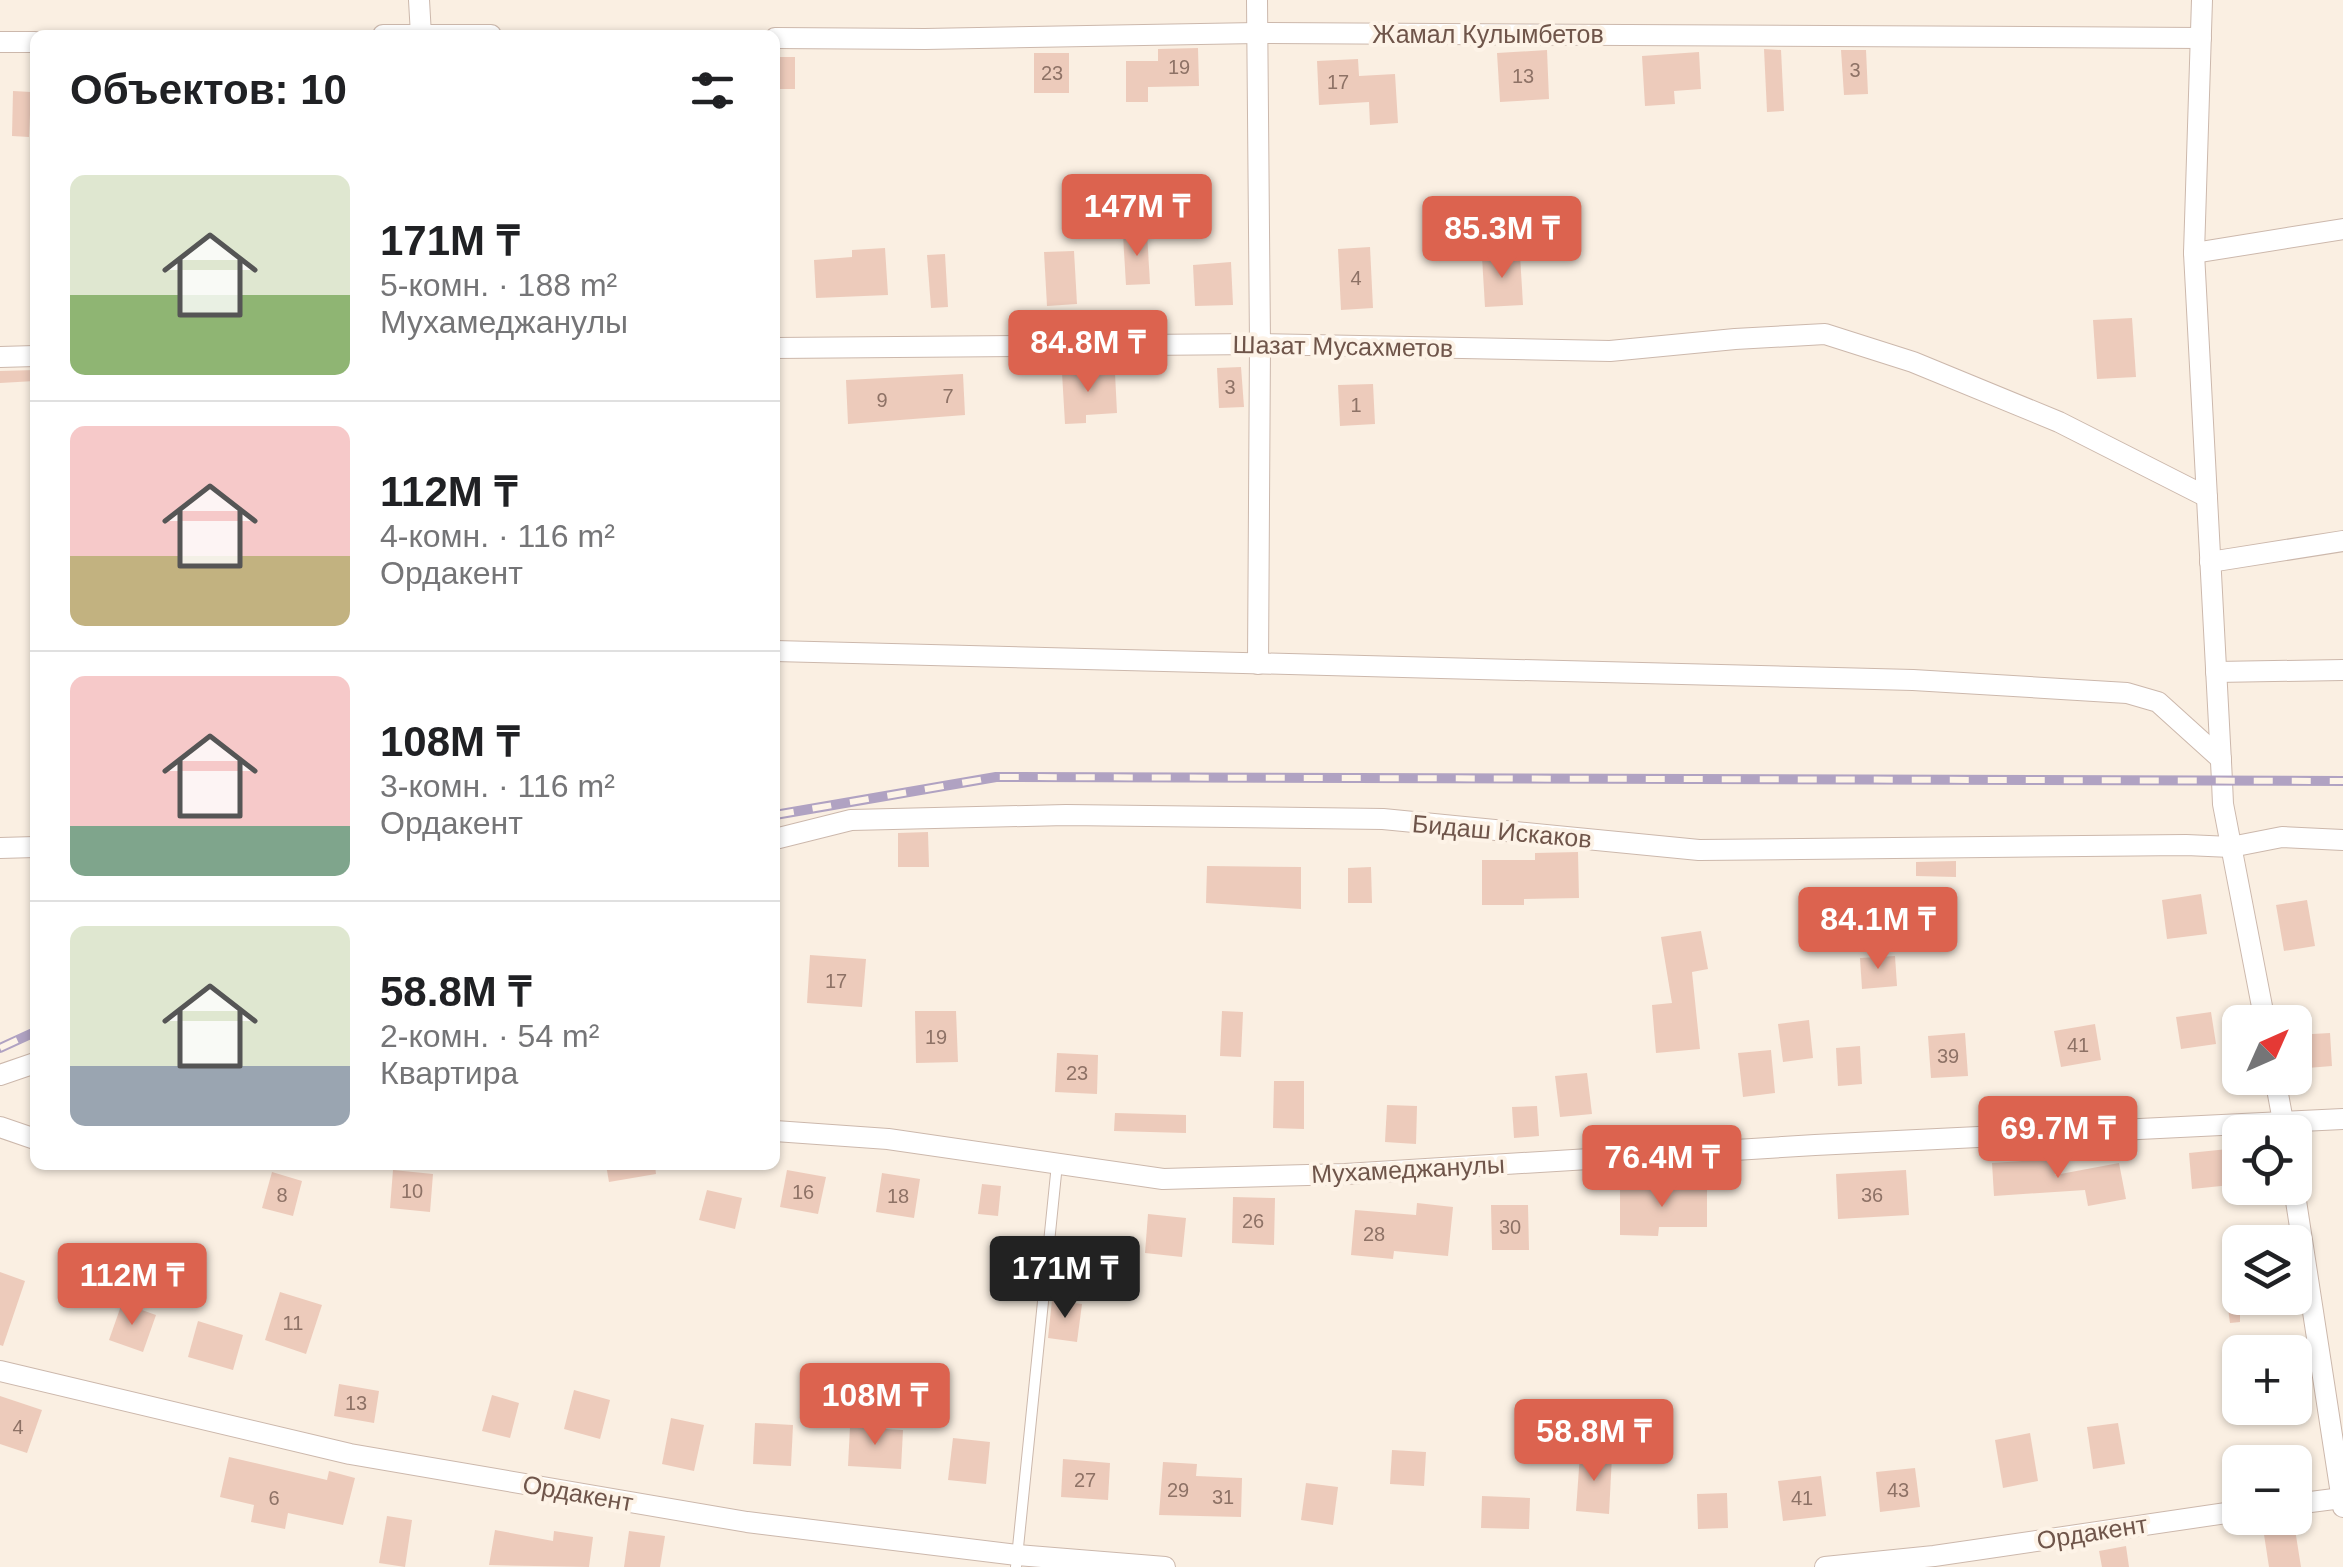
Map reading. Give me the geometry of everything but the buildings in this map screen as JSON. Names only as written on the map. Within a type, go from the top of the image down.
[{"type":"street","points":[[419,0],[421,30]]},
{"type":"street","points":[[1256,0],[1258,664]]},
{"type":"street","points":[[2202,0],[2194,253],[2220,759],[2223,804],[2262,1005]]},
{"type":"street","name":"Жамал Кулымбетов","points":[[780,38],[925,40],[1257,33],[2201,38]]},
{"type":"street","points":[[0,42],[30,42]]},
{"type":"street","points":[[2194,253],[2343,228]]},
{"type":"street","name":"Шазат Мусахметов","points":[[780,348],[1260,344],[1610,351],[1824,334],[1913,362],[2059,422],[2206,497]]},
{"type":"street","points":[[0,356],[30,356]]},
{"type":"street","points":[[2210,562],[2343,542]]},
{"type":"street","points":[[780,651],[1913,680],[2127,693],[2158,702],[2220,759]]},
{"type":"street","points":[[2216,672],[2343,670]]},
{"type":"street","name":"Бидаш Искаков","points":[[780,838],[851,820],[1066,815],[1383,820],[1699,850],[2186,844],[2231,848],[2282,837],[2343,840]]},
{"type":"street","points":[[0,848],[30,847]]},
{"type":"street","points":[[0,1075],[30,1065]]},
{"type":"street","name":"Мухамеджанулы","points":[[2312,1124],[2343,1119]]},
{"type":"street","points":[[0,1127],[30,1137]]},
{"type":"street","name":"Мухамеджанулы","points":[[780,1131],[888,1138],[1164,1178],[1344,1174],[1815,1145],[2222,1130]]},
{"type":"street","points":[[2297,1205],[2342,1503],[2312,1504]]},
{"type":"street","name":"Ордакент","points":[[0,1372],[350,1454],[746,1522],[1017,1561],[1165,1567]]},
{"type":"street","name":"Ордакент","points":[[1825,1567],[1934,1556],[2222,1514]]},
{"type":"lane","points":[[1017,1561],[1057,1163]]},
{"type":"railway","points":[[780,814],[996,777],[2343,781]]},
{"type":"railway","points":[[0,1048],[30,1034]]}]
